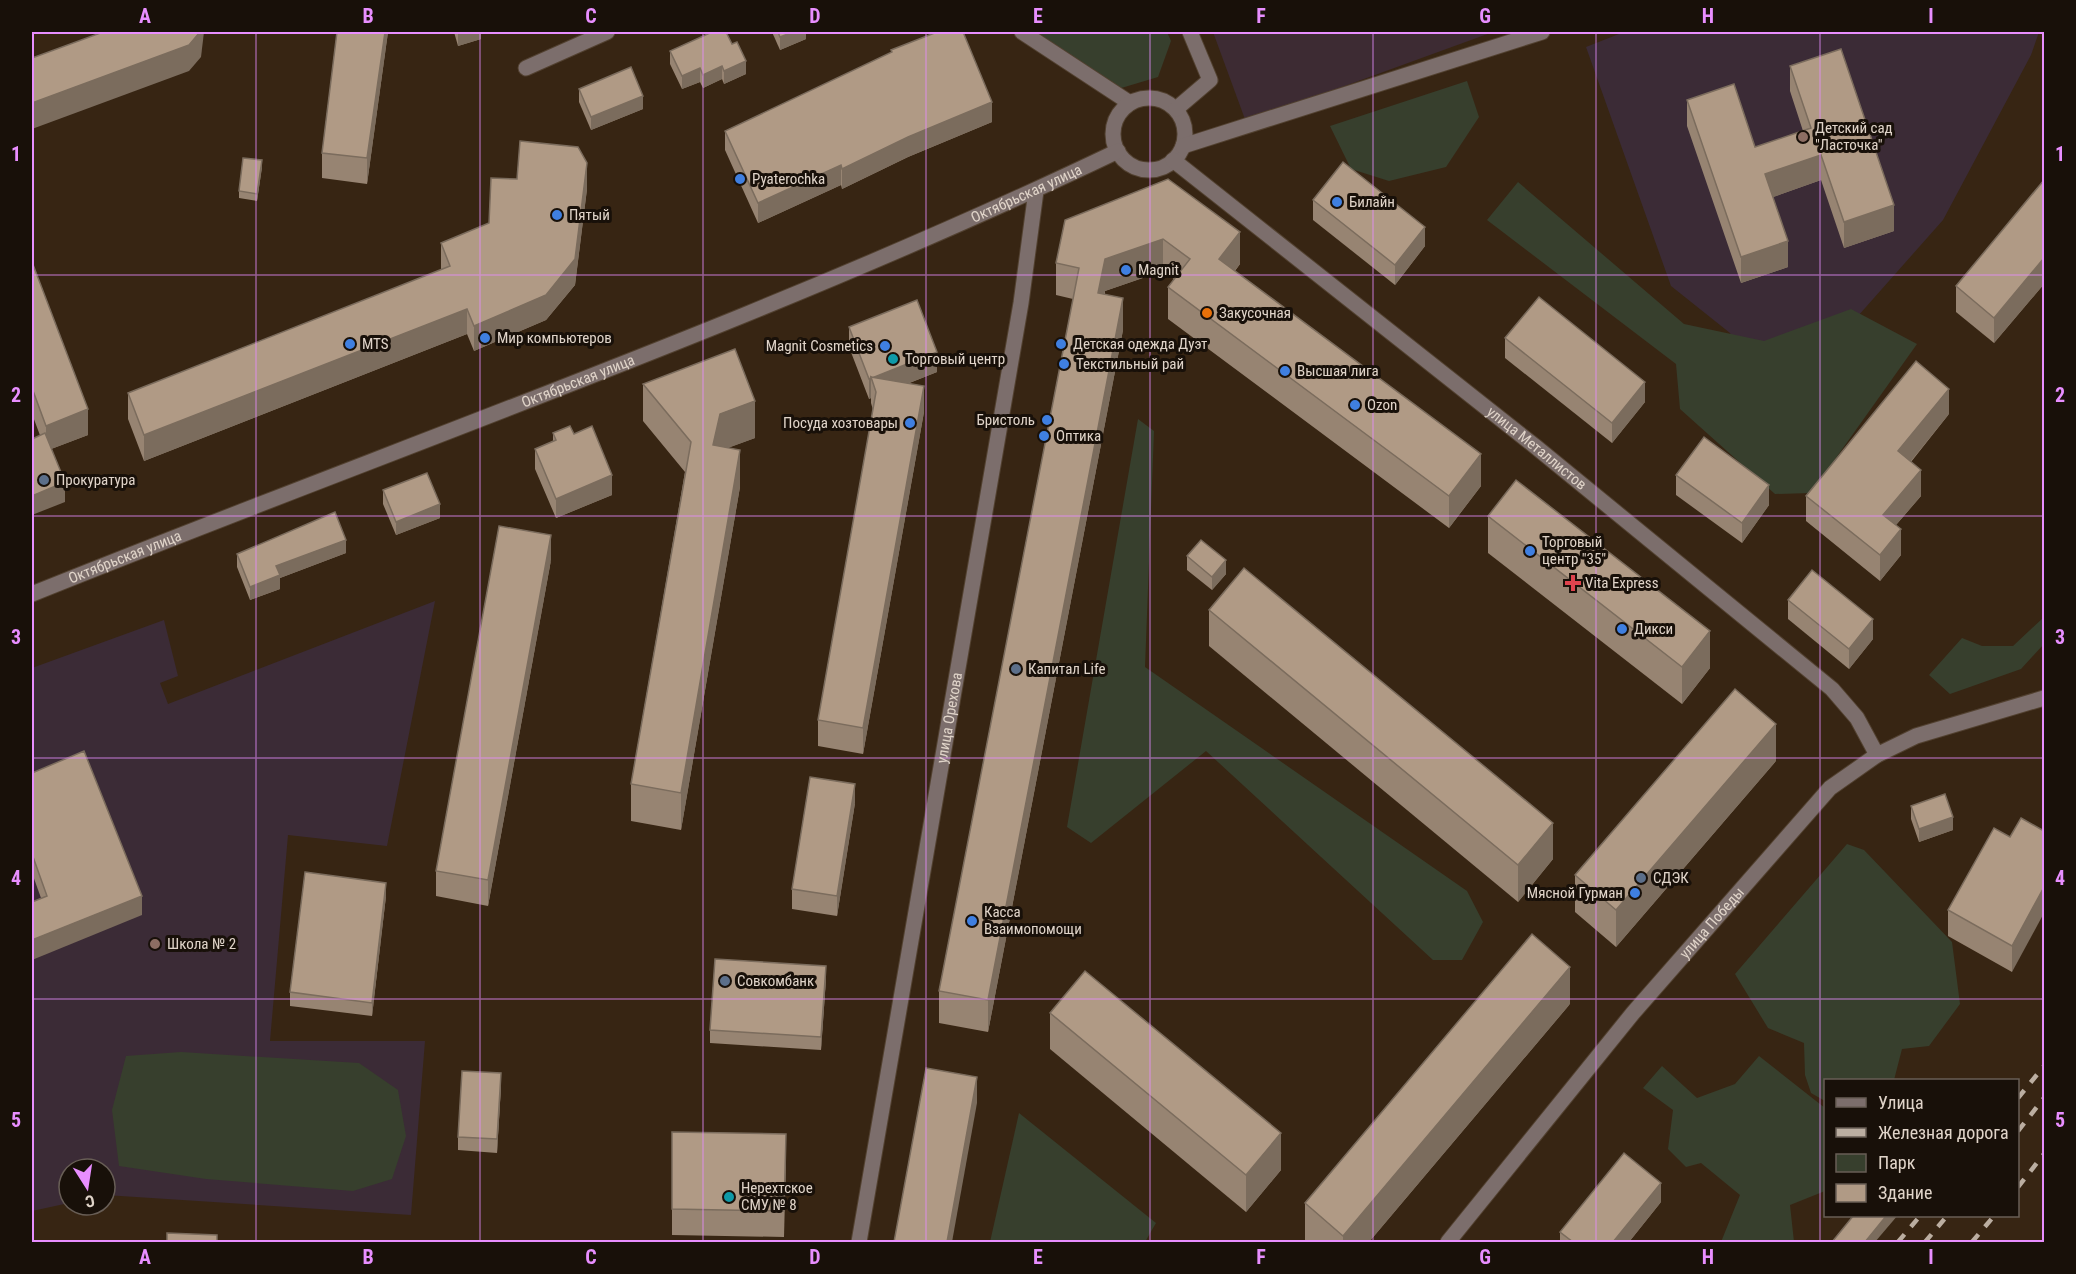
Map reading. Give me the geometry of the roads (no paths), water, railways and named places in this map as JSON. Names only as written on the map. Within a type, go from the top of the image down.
[{"type":"street","points":[[526,68],[607,32]]},
{"type":"street","points":[[1022,32],[1130,103]]},
{"type":"street","points":[[1176,109],[1210,80],[1190,32]]},
{"type":"street","points":[[1183,146],[1542,32]]},
{"type":"street","points":[[1154,98],[1176,109],[1185,126],[1183,146],[1173,160],[1165,166],[1144,169],[1125,160],[1114,141],[1116,120],[1130,103],[1154,98]]},
{"type":"street","name":"Октябрьская улица","points":[[32,594],[752,312],[1036,191],[1118,151]]},
{"type":"street","name":"улица Металлистов","points":[[1173,160],[1536,447],[1832,689],[1857,718],[1877,755]]},
{"type":"street","name":"улица Орехова","points":[[859,1242],[1021,303],[1036,191]]},
{"type":"street","name":"улица Победы","points":[[1448,1242],[1633,1013],[1830,788],[1877,755],[1916,736],[2044,698]]},
{"type":"railway","points":[[2019,1097],[2044,1066]]},
{"type":"railway","points":[[2019,1130],[2044,1098]]},
{"type":"railway","points":[[2019,1186],[2044,1154]]},
{"type":"railway","points":[[1898,1242],[1919,1217]]},
{"type":"railway","points":[[1925,1242],[1946,1217]]},
{"type":"railway","points":[[1972,1242],[1993,1217]]},
{"type":"place","name":"Детский сад \"Ласточка\"","points":[[1803,137]]},
{"type":"place","name":"Pyaterochka","points":[[740,179]]},
{"type":"place","name":"Билайн","points":[[1337,202]]},
{"type":"place","name":"Пятый","points":[[557,215]]},
{"type":"place","name":"Magnit","points":[[1126,270]]},
{"type":"place","name":"Закусочная","points":[[1207,313]]},
{"type":"place","name":"Мир компьютеров","points":[[485,338]]},
{"type":"place","name":"MTS","points":[[350,344]]},
{"type":"place","name":"Детская одежда Дуэт","points":[[1061,344]]},
{"type":"place","name":"Magnit Cosmetics","points":[[885,346]]},
{"type":"place","name":"Торговый центр","points":[[893,359]]},
{"type":"place","name":"Текстильный рай","points":[[1064,364]]},
{"type":"place","name":"Высшая лига","points":[[1285,371]]},
{"type":"place","name":"Ozon","points":[[1355,405]]},
{"type":"place","name":"Бристоль","points":[[1047,420]]},
{"type":"place","name":"Посуда хозтовары","points":[[910,423]]},
{"type":"place","name":"Оптика","points":[[1044,436]]},
{"type":"place","name":"Прокуратура","points":[[44,480]]},
{"type":"place","name":"Торговый центр \"35\"","points":[[1530,551]]},
{"type":"place","name":"Vita Express","points":[[1573,583]]},
{"type":"place","name":"Дикси","points":[[1622,629]]},
{"type":"place","name":"Капитал Life","points":[[1016,669]]},
{"type":"place","name":"СДЭК","points":[[1641,878]]},
{"type":"place","name":"Мясной Гурман","points":[[1635,893]]},
{"type":"place","name":"Касса Взаимопомощи","points":[[972,921]]},
{"type":"place","name":"Школа № 2","points":[[155,944]]},
{"type":"place","name":"Совкомбанк","points":[[725,981]]},
{"type":"place","name":"Нерехтское СМУ № 8","points":[[729,1197]]}]
